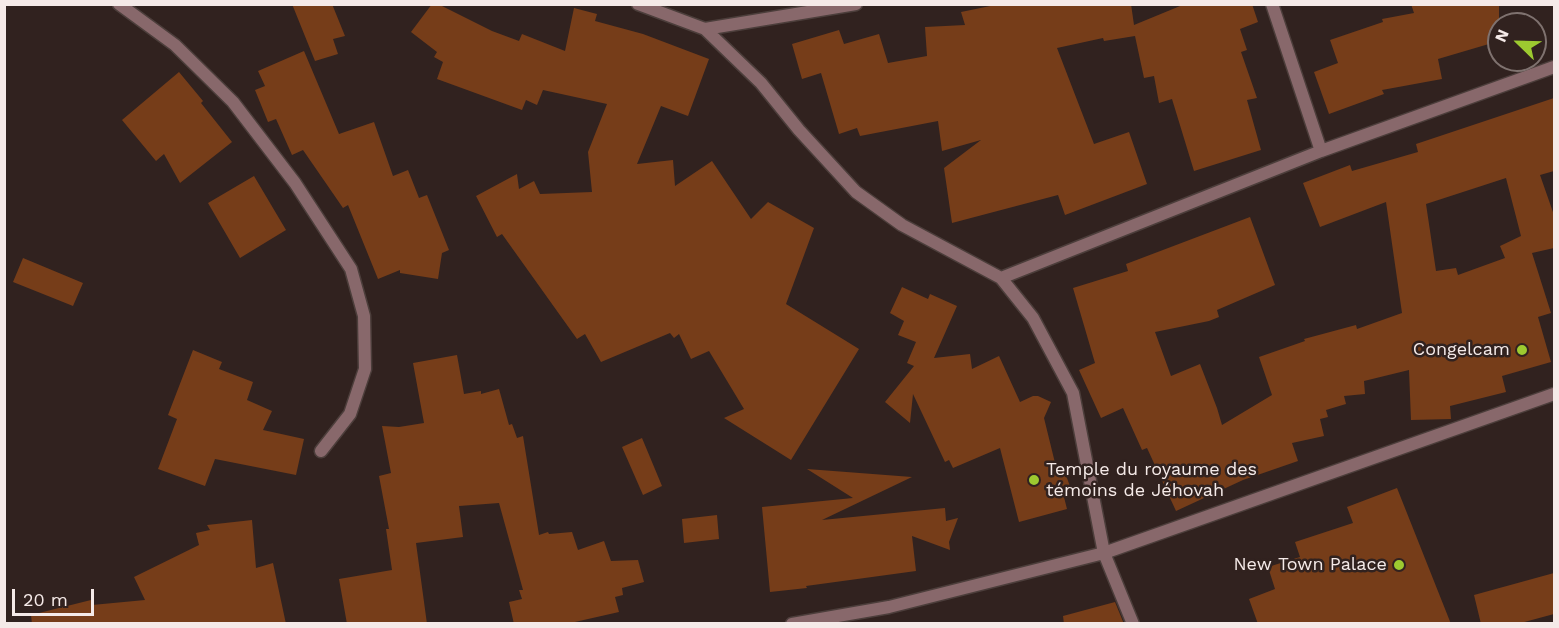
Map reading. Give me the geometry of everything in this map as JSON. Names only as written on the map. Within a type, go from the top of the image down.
[{"type":"street","points":[[119,4],[175,45],[233,102],[295,183],[351,270],[364,316],[365,369],[350,414],[321,451]]},
{"type":"street","points":[[638,4],[705,29],[761,83],[798,130],[856,192],[902,225],[1001,278],[1033,318],[1072,393],[1104,553],[1133,624]]},
{"type":"street","points":[[705,29],[856,4]]},
{"type":"street","points":[[1272,4],[1321,151]]},
{"type":"street","points":[[1001,278],[1321,151],[1554,67]]},
{"type":"street","points":[[792,624],[889,608],[1104,553],[1554,394]]},
{"type":"building","points":[[292,4],[332,4],[345,36],[333,39],[338,54],[315,61]]},
{"type":"building","points":[[432,4],[438,4],[492,31],[519,41],[522,34],[565,51],[574,8],[597,14],[595,21],[643,34],[709,59],[688,116],[661,106],[637,164],[673,160],[675,186],[712,161],[751,219],[768,202],[814,228],[786,304],[859,349],[791,460],[724,418],[744,409],[709,351],[691,359],[679,334],[674,338],[670,333],[601,362],[585,334],[577,339],[502,234],[497,237],[476,196],[517,174],[519,189],[534,181],[540,194],[592,192],[588,152],[607,104],[543,90],[537,105],[526,100],[522,110],[437,79],[443,62],[434,57],[437,52],[411,32]]},
{"type":"building","points":[[1000,4],[1131,4],[1134,25],[1185,4],[1252,4],[1258,22],[1240,29],[1247,50],[1241,52],[1257,98],[1247,100],[1261,150],[1194,171],[1172,99],[1159,103],[1154,76],[1144,78],[1135,36],[1104,41],[1103,38],[1057,48],[1094,144],[1129,132],[1147,184],[1065,215],[1058,195],[952,223],[944,168],[981,140],[942,151],[938,121],[860,136],[857,128],[839,134],[821,73],[802,79],[792,44],[839,30],[844,44],[879,34],[888,63],[927,56],[925,27],[965,25],[961,12]]},
{"type":"building","points":[[1411,4],[1499,4],[1499,12],[1487,12],[1487,45],[1438,59],[1442,79],[1382,90],[1384,94],[1329,114],[1314,72],[1338,63],[1330,40],[1383,22],[1382,19],[1414,13]]},
{"type":"building","points":[[304,51],[339,134],[374,122],[393,176],[408,170],[419,198],[427,195],[449,250],[442,253],[438,279],[400,273],[400,270],[378,279],[348,205],[343,208],[303,150],[292,155],[276,119],[268,122],[255,90],[265,86],[258,71]]},
{"type":"building","points":[[179,72],[232,142],[180,183],[164,154],[156,161],[122,120]]},
{"type":"building","points":[[1554,98],[1554,171],[1540,175],[1554,215],[1554,248],[1532,253],[1551,313],[1538,317],[1551,362],[1502,376],[1506,392],[1450,406],[1451,419],[1411,420],[1409,370],[1364,381],[1365,394],[1344,396],[1346,404],[1326,410],[1328,417],[1320,419],[1324,436],[1292,443],[1298,461],[1243,480],[1176,511],[1147,448],[1142,450],[1123,408],[1101,418],[1079,370],[1095,363],[1073,288],[1128,271],[1126,264],[1250,217],[1275,285],[1217,310],[1219,317],[1209,321],[1155,332],[1171,376],[1200,364],[1222,425],[1272,395],[1259,357],[1305,341],[1304,339],[1356,325],[1357,329],[1402,313],[1386,202],[1320,227],[1303,183],[1350,165],[1352,171],[1418,152],[1416,144]],"holes":[[[1506,178],[1521,236],[1500,246],[1505,258],[1458,275],[1456,268],[1436,271],[1426,204]]]},
{"type":"building","points":[[254,176],[286,230],[240,258],[208,203]]},
{"type":"building","points":[[23,258],[83,283],[73,306],[13,282]]},
{"type":"building","points":[[902,287],[928,299],[930,294],[957,306],[934,358],[970,354],[972,369],[999,356],[1020,402],[1038,396],[1051,402],[1044,418],[1056,467],[1062,465],[1073,494],[1064,497],[1067,509],[1019,522],[1000,448],[953,468],[949,460],[945,462],[913,394],[910,423],[885,402],[914,366],[907,363],[916,342],[898,335],[904,321],[890,313]]},
{"type":"building","points":[[193,350],[222,362],[219,369],[253,382],[247,400],[272,411],[263,430],[304,439],[296,475],[215,459],[205,486],[158,469],[177,419],[168,415]]},
{"type":"building","points":[[457,355],[464,394],[481,391],[481,394],[499,389],[509,425],[512,424],[517,438],[523,436],[539,535],[548,532],[549,534],[572,532],[578,550],[604,541],[611,561],[638,560],[644,582],[622,588],[623,595],[615,597],[619,612],[566,624],[514,624],[509,602],[522,599],[519,590],[523,590],[499,503],[459,506],[463,537],[416,543],[427,624],[347,624],[339,579],[392,570],[386,529],[389,529],[379,476],[391,473],[382,426],[399,427],[424,423],[413,363]]},
{"type":"building","points":[[642,438],[662,486],[643,495],[622,447]]},
{"type":"building","points":[[807,469],[912,477],[822,520],[945,508],[946,521],[958,518],[949,542],[950,550],[912,536],[916,571],[770,592],[762,507],[853,498]]},
{"type":"building","points":[[1397,488],[1451,624],[1258,624],[1249,599],[1275,589],[1268,567],[1300,557],[1295,542],[1353,523],[1347,507]]},
{"type":"building","points":[[717,515],[719,539],[684,543],[682,519]]},
{"type":"building","points":[[252,520],[256,568],[273,563],[286,624],[32,624],[31,615],[91,600],[92,605],[145,600],[134,577],[199,545],[196,533],[210,530],[207,525]]},
{"type":"building","points":[[1554,573],[1554,614],[1517,624],[1481,624],[1474,595]]},
{"type":"building","points":[[1115,602],[1124,624],[1064,624],[1063,616]]},
{"type":"place","name":"Congelcam","points":[[1522,350]]},
{"type":"place","name":"Temple du royaume des témoins de Jéhovah","points":[[1034,480]]},
{"type":"place","name":"New Town Palace","points":[[1399,565]]}]
